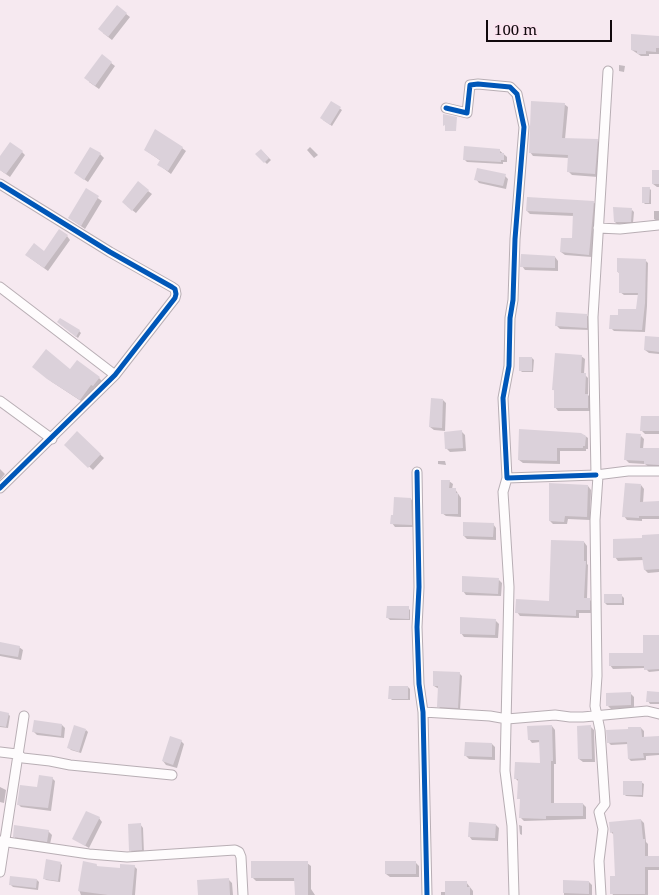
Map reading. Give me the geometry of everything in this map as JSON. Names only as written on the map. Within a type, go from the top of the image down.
[{"type":"street","points":[[601,895],[599,861],[602,829],[599,812],[604,804],[600,730],[595,706],[597,676],[595,520],[597,476],[593,317],[608,71]]},
{"type":"street","points":[[446,108],[467,113],[470,85],[510,87],[517,94],[524,127],[515,239],[513,300],[510,318],[509,366],[503,398],[507,478],[503,492],[509,587],[505,771],[512,826],[514,895]]},
{"type":"street","points":[[0,184],[174,289],[176,294],[175,298],[115,375],[0,488]]},
{"type":"street","points":[[598,228],[620,229],[659,225]]},
{"type":"street","points":[[0,287],[115,375]]},
{"type":"street","points":[[0,401],[52,439]]},
{"type":"street","points":[[507,478],[597,476],[628,471],[659,471]]},
{"type":"street","points":[[418,472],[419,587],[417,628],[419,684],[423,712],[427,895]]},
{"type":"street","points":[[423,712],[490,716],[507,720],[555,715],[570,717],[647,711],[659,714]]},
{"type":"street","points":[[0,872],[2,841],[24,716]]},
{"type":"street","points":[[0,752],[17,754],[23,758],[70,765],[172,775]]},
{"type":"street","points":[[2,841],[89,854],[127,857],[235,850],[239,852],[241,857],[243,895]]},
{"type":"building","points":[[117,5],[127,13],[108,37],[98,29]]},
{"type":"building","points":[[631,34],[659,36],[659,48],[656,48],[656,52],[646,51],[646,54],[637,54],[637,51],[631,50]]},
{"type":"building","points":[[102,54],[112,62],[95,86],[84,78]]},
{"type":"building","points":[[331,101],[341,107],[330,125],[320,118]]},
{"type":"building","points":[[531,101],[565,103],[562,138],[598,139],[595,174],[567,172],[568,155],[529,153]]},
{"type":"building","points":[[443,114],[457,117],[456,131],[445,131]]},
{"type":"building","points":[[155,129],[183,147],[168,171],[157,165],[160,160],[144,150]]},
{"type":"building","points":[[10,142],[23,151],[6,174],[0,170],[0,156]]},
{"type":"building","points":[[464,146],[500,149],[500,153],[504,153],[504,160],[501,160],[501,162],[463,160]]},
{"type":"building","points":[[90,147],[101,153],[84,180],[74,173]]},
{"type":"building","points":[[261,149],[269,158],[264,163],[255,154]]},
{"type":"building","points":[[477,168],[506,174],[503,186],[474,180]]},
{"type":"building","points":[[652,170],[659,170],[659,184],[652,184]]},
{"type":"building","points":[[138,181],[149,190],[132,211],[122,202]]},
{"type":"building","points":[[642,187],[650,187],[649,203],[642,203]]},
{"type":"building","points":[[86,188],[99,196],[81,226],[68,218]]},
{"type":"building","points":[[527,197],[594,201],[589,255],[560,252],[561,238],[572,238],[573,213],[526,211]]},
{"type":"building","points":[[613,207],[632,208],[631,222],[614,222]]},
{"type":"building","points":[[59,229],[68,235],[44,268],[25,255],[34,243],[44,251]]},
{"type":"building","points":[[521,254],[555,256],[555,268],[520,267]]},
{"type":"building","points":[[617,258],[646,259],[642,330],[609,329],[610,315],[618,315],[618,309],[636,309],[638,293],[619,293]]},
{"type":"building","points":[[556,312],[587,314],[587,328],[555,326]]},
{"type":"building","points":[[60,318],[80,330],[76,337],[57,322]]},
{"type":"building","points":[[645,336],[659,337],[659,352],[644,350]]},
{"type":"building","points":[[46,349],[70,369],[77,360],[100,377],[93,386],[91,385],[80,400],[32,367]]},
{"type":"building","points":[[555,353],[582,355],[581,373],[586,373],[585,394],[588,394],[588,408],[554,408],[554,390],[552,390]]},
{"type":"building","points":[[519,357],[532,357],[532,371],[519,371]]},
{"type":"building","points":[[431,398],[443,399],[442,428],[429,427]]},
{"type":"building","points":[[641,416],[659,416],[659,431],[640,431]]},
{"type":"building","points":[[519,429],[581,433],[586,436],[585,446],[583,448],[557,448],[557,461],[518,460]]},
{"type":"building","points":[[462,430],[463,448],[445,449],[444,432]]},
{"type":"building","points":[[77,431],[101,454],[88,468],[64,445]]},
{"type":"building","points":[[626,433],[641,434],[640,448],[659,448],[659,465],[644,464],[644,461],[624,460]]},
{"type":"building","points":[[441,480],[450,480],[449,488],[456,488],[456,493],[458,493],[458,514],[441,514]]},
{"type":"building","points":[[549,483],[588,485],[587,517],[565,516],[564,522],[549,521]]},
{"type":"building","points":[[625,483],[641,484],[640,502],[659,501],[659,516],[622,517]]},
{"type":"building","points":[[394,497],[411,498],[412,525],[390,524],[391,515],[393,515]]},
{"type":"building","points":[[463,522],[494,523],[493,537],[463,536]]},
{"type":"building","points":[[659,534],[659,569],[644,570],[642,557],[613,558],[613,539],[642,538],[642,535]]},
{"type":"building","points":[[551,540],[584,541],[584,561],[586,561],[584,598],[590,598],[590,610],[576,610],[576,616],[515,613],[516,599],[549,601]]},
{"type":"building","points":[[462,576],[499,578],[498,594],[462,592]]},
{"type":"building","points":[[604,594],[622,594],[622,603],[604,603]]},
{"type":"building","points":[[387,606],[409,606],[409,619],[386,618]]},
{"type":"building","points":[[460,617],[496,619],[495,635],[460,634]]},
{"type":"building","points":[[643,635],[659,635],[659,669],[644,670],[644,666],[609,666],[609,653],[643,653]]},
{"type":"building","points":[[0,642],[20,646],[18,657],[0,654]]},
{"type":"building","points":[[433,671],[460,672],[458,708],[437,707],[438,686],[433,686]]},
{"type":"building","points":[[389,686],[408,686],[408,699],[388,699]]},
{"type":"building","points":[[647,691],[659,692],[659,702],[646,702]]},
{"type":"building","points":[[631,692],[631,705],[606,706],[606,693]]},
{"type":"building","points":[[0,711],[9,713],[6,727],[0,726]]},
{"type":"building","points":[[34,720],[62,724],[61,736],[32,732]]},
{"type":"building","points":[[74,725],[86,729],[79,752],[67,748]]},
{"type":"building","points":[[552,725],[551,803],[583,803],[583,816],[546,816],[546,819],[519,818],[520,799],[517,799],[518,779],[514,779],[515,762],[540,763],[539,740],[528,740],[527,726]]},
{"type":"building","points":[[591,725],[592,759],[578,759],[577,726]]},
{"type":"building","points":[[628,727],[641,727],[642,737],[659,736],[659,753],[643,753],[644,758],[628,759],[627,742],[607,743],[606,730],[628,729]]},
{"type":"building","points":[[170,736],[182,740],[173,765],[162,761]]},
{"type":"building","points":[[465,742],[492,743],[492,757],[464,756]]},
{"type":"building","points":[[39,775],[53,777],[48,808],[17,805],[20,785],[37,787]]},
{"type":"building","points":[[623,781],[642,781],[642,795],[623,795]]},
{"type":"building","points":[[86,811],[100,817],[85,846],[72,839]]},
{"type":"building","points":[[641,819],[643,839],[645,839],[645,856],[659,856],[659,867],[645,867],[645,894],[610,894],[610,876],[615,876],[613,832],[610,833],[609,822]]},
{"type":"building","points":[[469,822],[496,824],[495,838],[468,837]]},
{"type":"building","points":[[141,823],[142,850],[129,851],[128,824]]},
{"type":"building","points":[[14,825],[49,830],[47,842],[13,837]]},
{"type":"building","points":[[46,859],[61,862],[58,881],[43,879]]},
{"type":"building","points":[[83,861],[97,864],[96,866],[120,868],[120,864],[135,865],[132,895],[108,895],[78,891]]},
{"type":"building","points":[[251,861],[308,861],[308,895],[295,895],[294,878],[251,878]]},
{"type":"building","points":[[385,861],[416,861],[416,874],[385,874]]},
{"type":"building","points":[[10,876],[37,879],[36,888],[9,885]]},
{"type":"building","points":[[229,878],[230,895],[198,895],[197,880]]},
{"type":"building","points":[[563,880],[589,881],[589,894],[563,893]]},
{"type":"building","points":[[445,881],[467,881],[467,887],[470,887],[470,895],[445,895]]},
{"type":"cycle path","points":[[446,108],[467,113],[470,85],[510,87],[517,94],[524,127],[515,239],[513,300],[510,318],[509,366],[503,398],[507,478],[596,475]]},
{"type":"cycle path","points":[[0,184],[110,252],[172,287],[175,289],[176,294],[175,298],[115,375],[0,488]]},
{"type":"cycle path","points":[[417,472],[419,587],[417,627],[419,684],[423,712],[427,895]]}]
